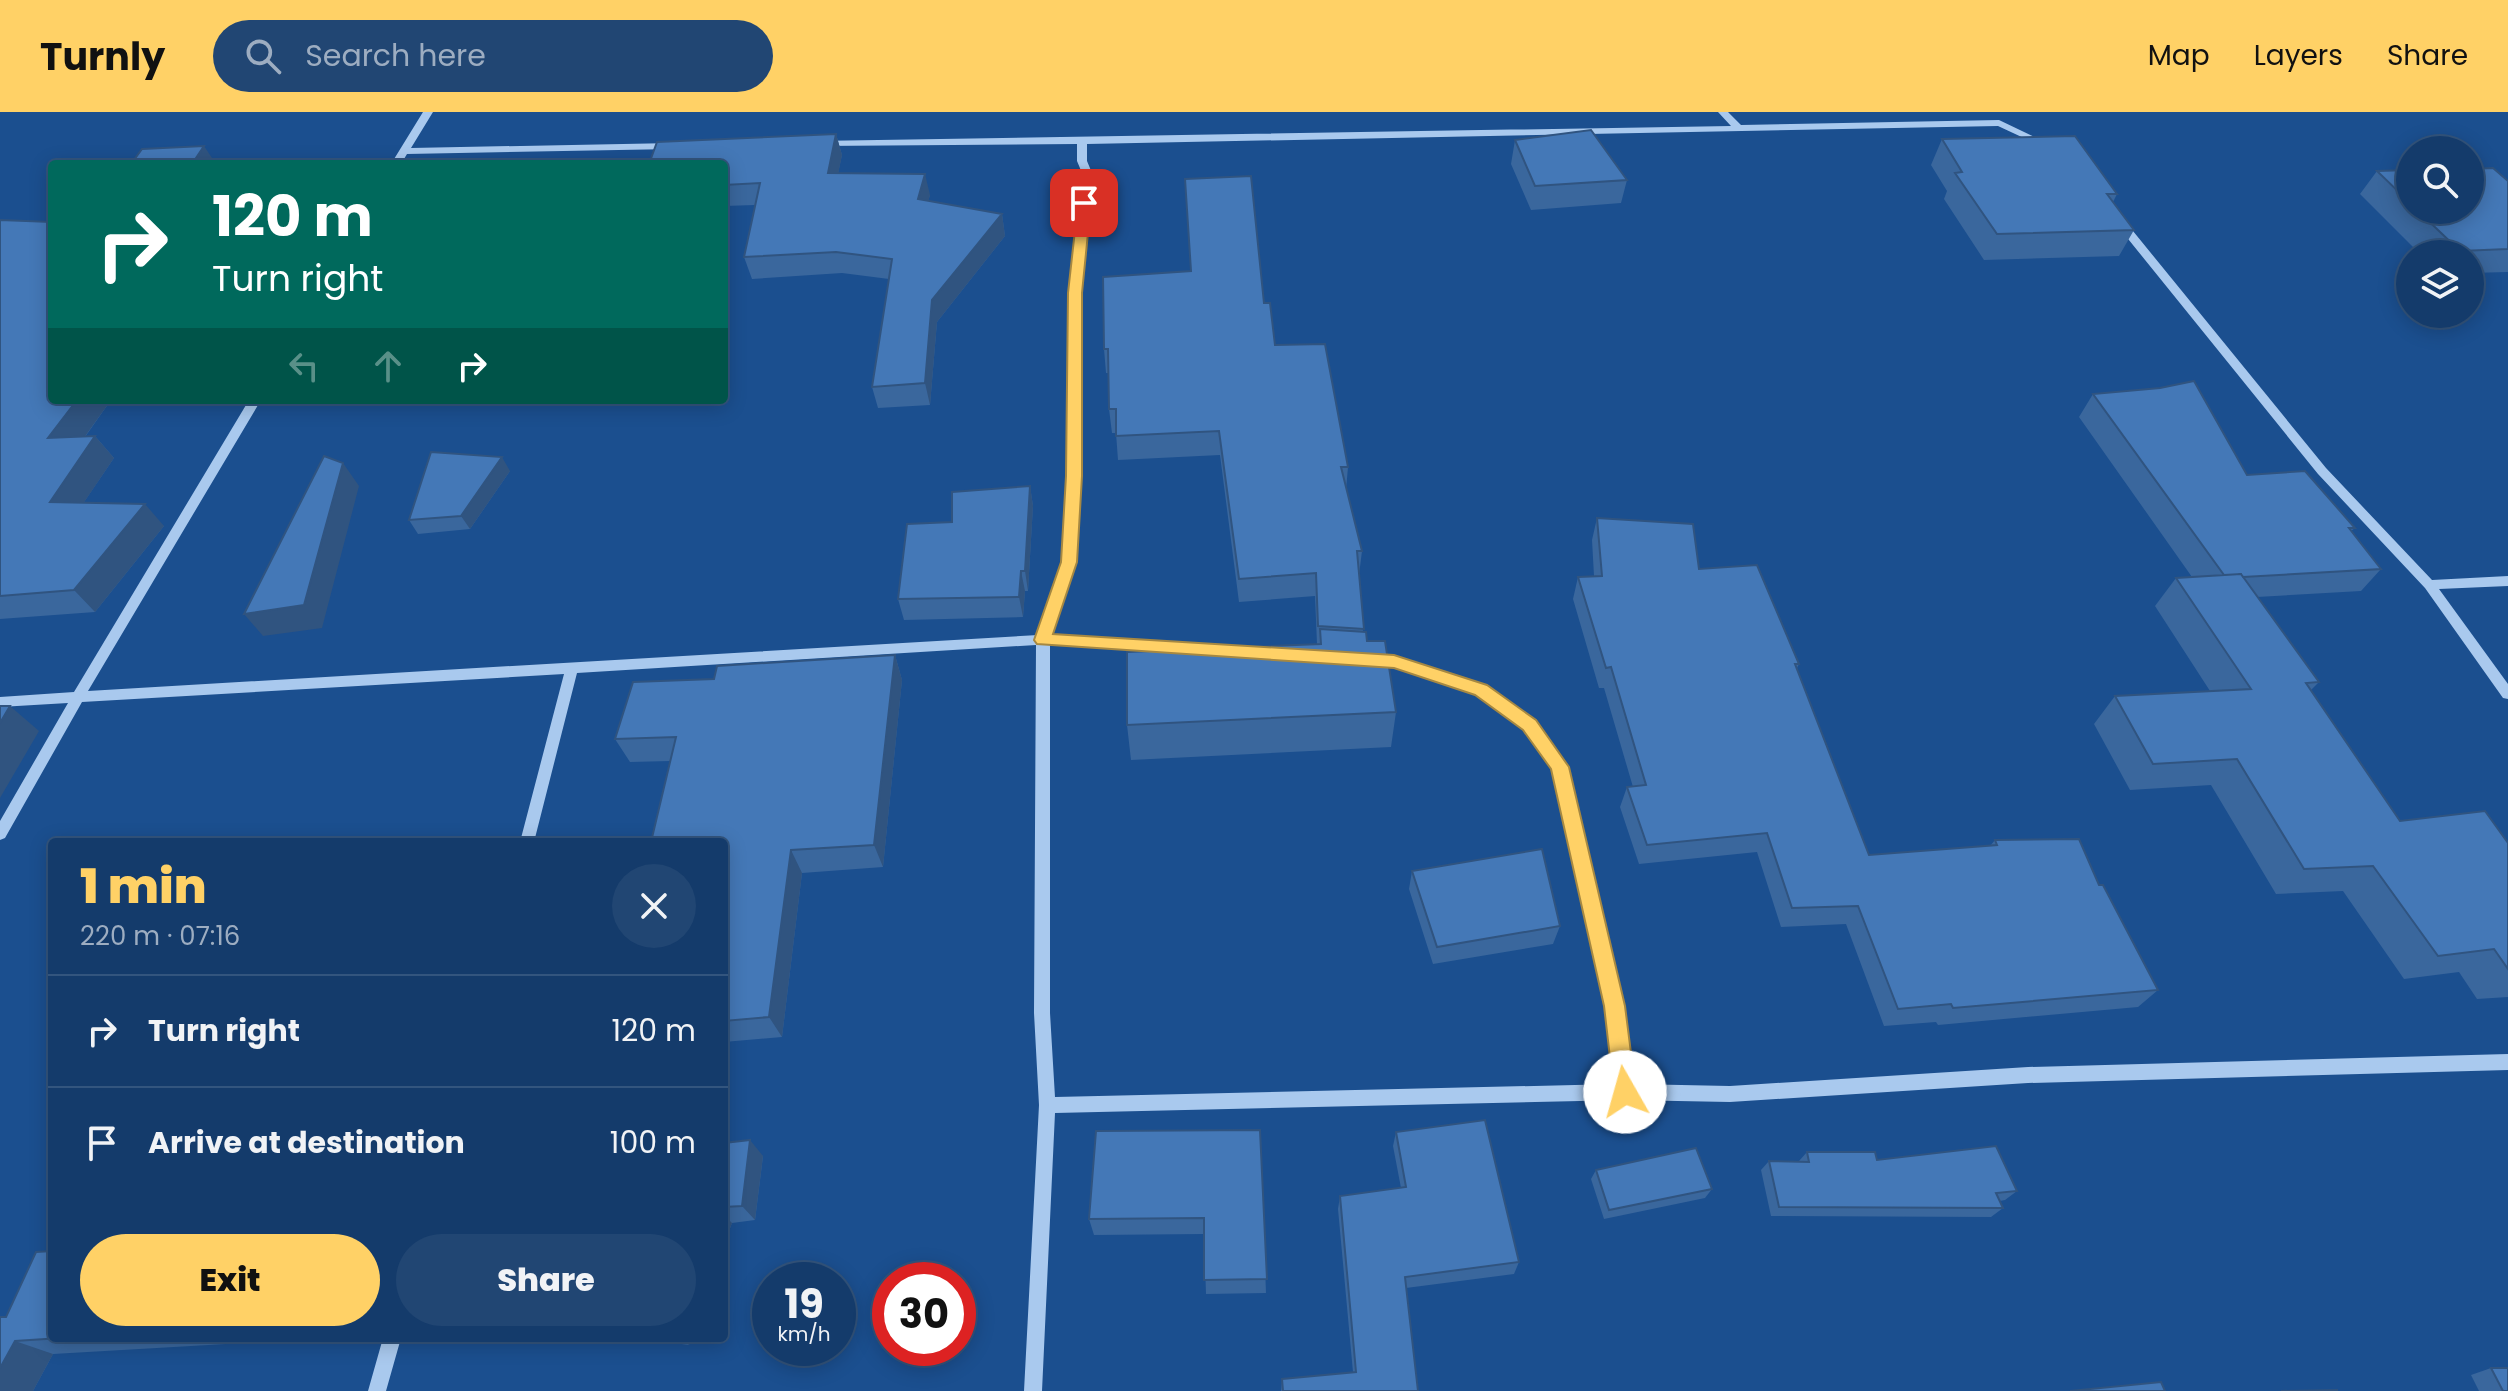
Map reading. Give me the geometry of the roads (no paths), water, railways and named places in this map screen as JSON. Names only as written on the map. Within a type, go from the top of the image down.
[{"type":"street","points":[[398,160],[428,112]]},
{"type":"street","points":[[1723,112],[1739,129]]},
{"type":"street","points":[[811,143],[1082,141],[1999,123],[2053,148]]},
{"type":"street","points":[[1033,1391],[1047,1105],[1042,1013],[1043,640],[1069,562],[1074,476],[1075,293],[1087,173],[1082,161],[1082,141]]},
{"type":"street","points":[[403,151],[686,146]]},
{"type":"street","points":[[2114,215],[2322,471],[2429,585],[2508,694]]},
{"type":"street","points":[[0,834],[253,404]]},
{"type":"street","points":[[2429,585],[2508,581]]},
{"type":"street","points":[[0,702],[1043,640],[1226,651]]},
{"type":"street","points":[[1364,660],[1394,662],[1481,690],[1530,725],[1559,767],[1614,1006],[1625,1092]]},
{"type":"street","points":[[528,838],[572,668]]},
{"type":"street","points":[[1047,1105],[1625,1092],[1730,1094],[2028,1075],[2508,1062]]},
{"type":"street","points":[[377,1391],[391,1342]]}]
